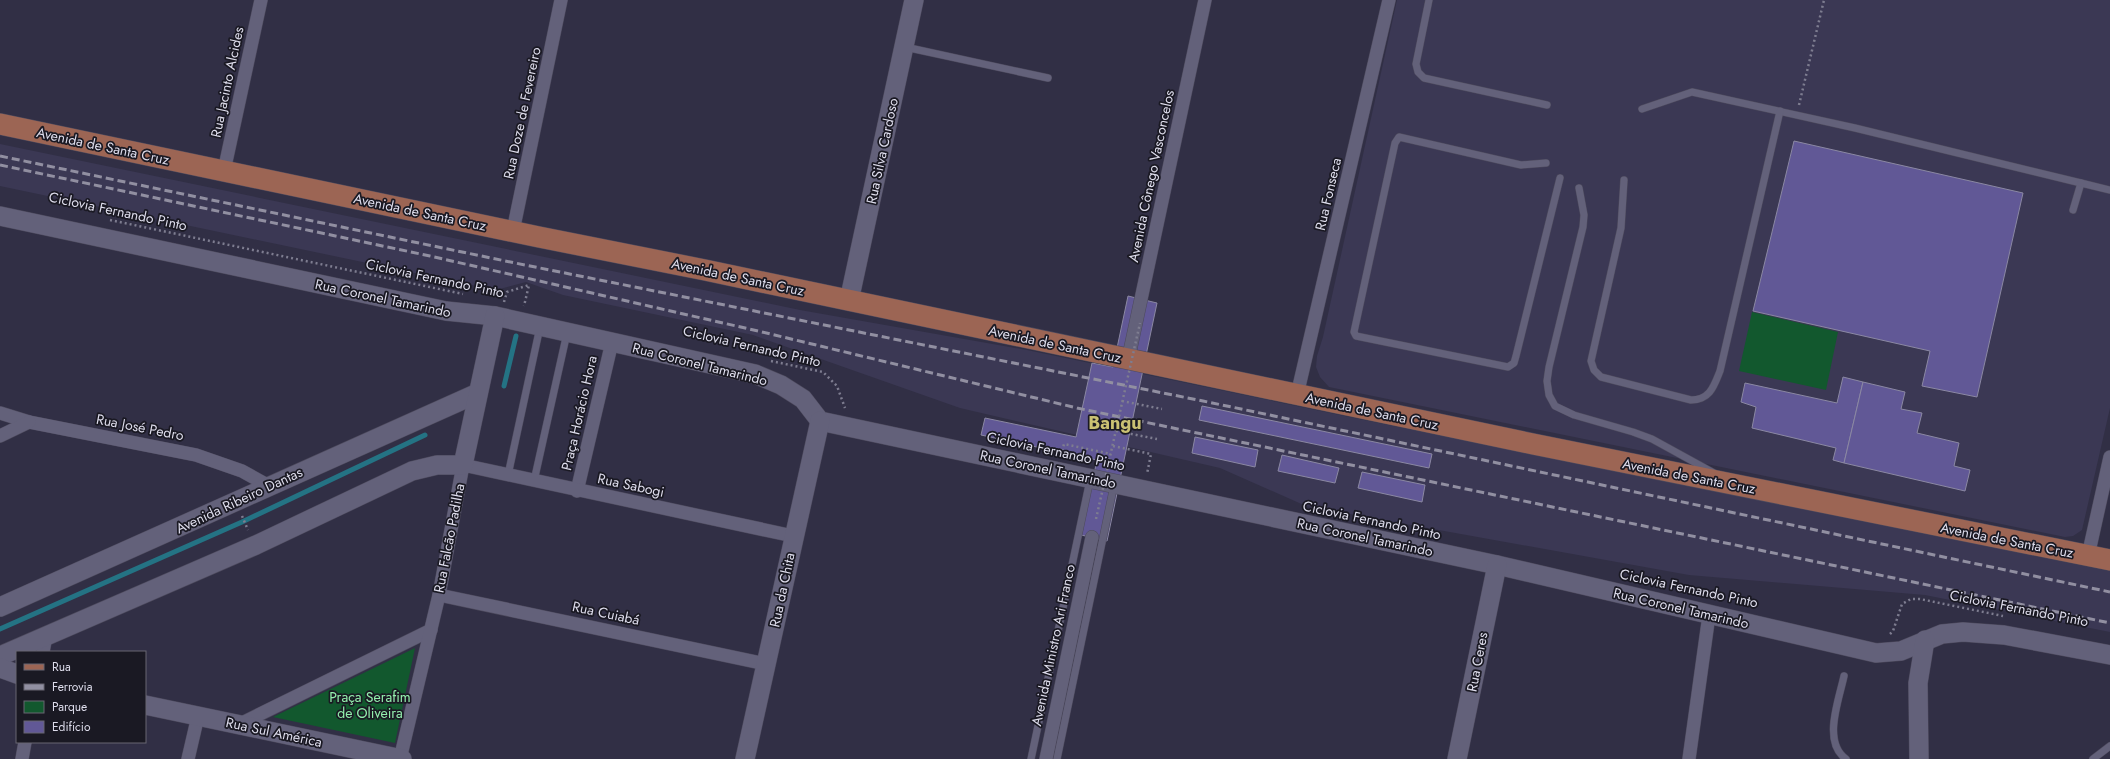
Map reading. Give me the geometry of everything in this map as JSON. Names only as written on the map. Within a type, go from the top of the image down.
[{"type":"main road","name":"Rua Silva Cardoso","points":[[850,301],[914,0]]},
{"type":"main road","name":"Avenida de Santa Cruz","points":[[0,124],[1297,395],[1739,486],[2110,560]]},
{"type":"main road","name":"Rua Coronel Tamarindo","points":[[0,216],[446,311],[502,308],[540,327],[755,374],[781,385],[803,399],[820,421],[1115,478],[1876,653],[1901,651],[1942,634],[1963,632],[2004,635],[2110,655]]},
{"type":"main road","name":"Rua Falcão Padilha","points":[[463,465],[478,393],[502,308]]},
{"type":"main road","name":"Avenida Ribeiro Dantas","points":[[0,607],[236,503],[269,486],[478,393]]},
{"type":"main road","name":"Rua da Chita","points":[[746,759],[793,536],[820,421]]},
{"type":"main road","points":[[18,651],[44,644],[412,471],[437,466],[463,465]]},
{"type":"main road","name":"Rua Ceres","points":[[1458,759],[1497,565]]},
{"type":"main road","points":[[1919,759],[1918,683],[1925,640]]},
{"type":"main road","points":[[0,656],[16,652]]},
{"type":"main road","points":[[0,668],[16,674]]},
{"type":"main road","name":"Rua Sul América","points":[[146,705],[400,759]]},
{"type":"street","name":"Rua Jacinto Alcides","points":[[224,171],[261,0]]},
{"type":"street","name":"Rua Doze de Fevereiro","points":[[513,232],[561,0]]},
{"type":"street","name":"Avenida Cônego Vasconcelos","points":[[1128,360],[1205,0]]},
{"type":"street","name":"Rua Fonseca","points":[[1297,395],[1389,0]]},
{"type":"street","name":"Praça Horácio Hora","points":[[577,491],[612,342]]},
{"type":"street","name":"Rua José Pedro","points":[[0,413],[29,422],[196,455],[242,472],[269,486]]},
{"type":"street","points":[[0,436],[29,422]]},
{"type":"street","points":[[2088,556],[2110,457]]},
{"type":"street","name":"Rua Sabogi","points":[[463,465],[577,491],[793,536]]},
{"type":"street","name":"Rua Falcão Padilha","points":[[400,759],[438,595],[463,465]]},
{"type":"street","name":"Avenida Ministro Ari Franco","points":[[1046,759],[1092,538]]},
{"type":"street","name":"Rua Cuiabá","points":[[438,595],[766,664]]},
{"type":"street","points":[[1689,759],[1709,615]]},
{"type":"street","points":[[240,724],[430,630]]},
{"type":"street","points":[[188,759],[198,716]]},
{"type":"street","points":[[22,759],[25,743]]},
{"type":"lane","points":[[1429,0],[1416,64],[1418,72],[1424,78],[1547,105]]},
{"type":"lane","points":[[904,47],[1048,78]]},
{"type":"lane","points":[[1642,109],[1692,92],[1815,119],[2110,190]]},
{"type":"lane","points":[[1624,180],[1624,202],[1621,228],[1591,361],[1594,370],[1601,378],[1691,400],[1699,400],[1707,397],[1713,388],[1720,371],[1780,111]]},
{"type":"lane","points":[[1546,163],[1521,165],[1399,138],[1395,143],[1387,176],[1354,332],[1356,336],[1508,367],[1514,363],[1560,178]]},
{"type":"lane","points":[[2073,210],[2081,183]]},
{"type":"lane","points":[[1579,188],[1584,215],[1583,227],[1549,367],[1549,395],[1555,406],[1574,415],[1634,432],[1652,439],[1739,486]]},
{"type":"lane","points":[[508,475],[540,327]]},
{"type":"lane","points":[[534,481],[567,333]]},
{"type":"lane","points":[[1031,759],[1095,474]]},
{"type":"lane","points":[[1057,759],[1115,478]]},
{"type":"lane","points":[[1844,676],[1834,730],[1835,744],[1839,754],[1846,759]]},
{"type":"lane","points":[[2093,759],[2110,746]]},
{"type":"path","points":[[1797,115],[1824,0]]},
{"type":"path","name":"Ciclovia Fernando Pinto","points":[[109,220],[465,294]]},
{"type":"path","points":[[502,308],[507,292],[529,285]]},
{"type":"path","name":"Ciclovia Fernando Pinto","points":[[518,305],[532,308]]},
{"type":"path","points":[[1096,519],[1140,323]]},
{"type":"path","name":"Ciclovia Fernando Pinto","points":[[769,360],[823,372],[837,386],[848,413]]},
{"type":"path","points":[[1122,401],[1162,409]]},
{"type":"path","points":[[1116,431],[1157,439]]},
{"type":"path","points":[[1062,452],[1064,444],[1110,454]]},
{"type":"path","points":[[1112,446],[1151,454]]},
{"type":"path","name":"Ciclovia Fernando Pinto","points":[[1095,474],[1115,478]]},
{"type":"path","points":[[241,514],[248,529]]},
{"type":"path","name":"Ciclovia Fernando Pinto","points":[[1886,637],[1893,631],[1902,604],[1911,599],[1920,599],[2004,616]]},
{"type":"shaded area","points":[[1397,0],[2110,0],[2110,408],[2082,530],[2073,536],[2065,537],[1329,387],[1320,377],[1316,367],[1317,356],[1323,337]]},
{"type":"shaded area","points":[[0,144],[800,310],[1027,350],[2110,571],[2110,632],[1925,595],[1689,575],[1306,506],[1220,468],[960,408],[753,335],[563,295],[526,282],[496,290],[0,186]]},
{"type":"green space","points":[[1752,312],[1838,332],[1826,390],[1739,371]]},
{"type":"green space","name":"Praça Serafim de Oliveira","points":[[415,648],[395,743],[273,717]]},
{"type":"building","points":[[1794,141],[2023,193],[1977,397],[1922,386],[1930,351],[1753,311]]},
{"type":"building","points":[[1128,296],[1157,303],[1107,541],[1081,535],[1097,460],[981,435],[985,418],[1076,437],[1092,363],[1113,367]]},
{"type":"building","points":[[1843,377],[1863,382],[1844,463],[1833,460],[1836,448],[1752,428],[1756,407],[1741,402],[1745,383],[1837,403]]},
{"type":"building","points":[[1863,382],[1905,392],[1901,409],[1922,413],[1917,433],[1959,443],[1954,466],[1970,470],[1965,491],[1844,463]]},
{"type":"building","points":[[1202,406],[1432,454],[1429,468],[1199,420]]},
{"type":"building","points":[[1195,437],[1258,450],[1255,467],[1192,453]]},
{"type":"building","points":[[1282,455],[1339,468],[1335,483],[1278,471]]},
{"type":"building","points":[[1362,472],[1425,485],[1422,502],[1358,488]]},
{"type":"waterway","points":[[504,386],[516,336]]},
{"type":"waterway","points":[[0,629],[242,522],[425,435]]},
{"type":"railway","points":[[0,156],[515,263],[1203,401],[2110,592]]},
{"type":"railway","points":[[0,165],[430,256],[758,331],[1077,408],[2110,623]]},
{"type":"district","name":"Bangu","points":[[1115,423]]}]
